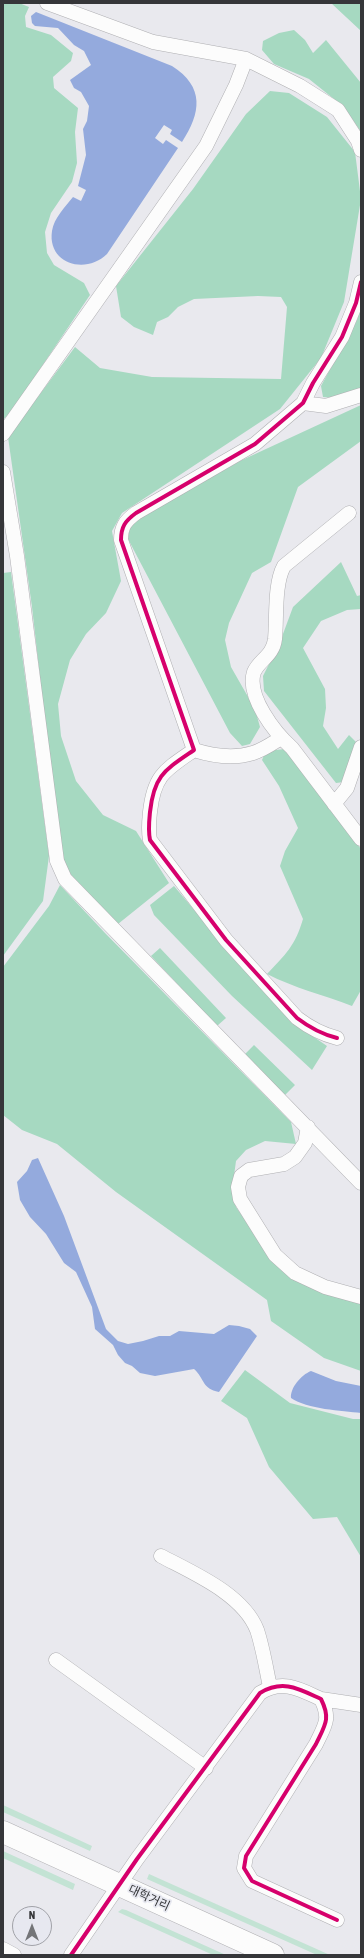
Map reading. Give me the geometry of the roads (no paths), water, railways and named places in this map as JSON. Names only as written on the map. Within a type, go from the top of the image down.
[{"type":"main road","name":"대학거리","points":[[3,1832],[274,1955]]},
{"type":"street","points":[[46,3],[153,42],[246,59],[300,86],[338,110],[358,141],[361,150]]},
{"type":"street","points":[[3,434],[206,146],[236,85],[246,59]]},
{"type":"street","points":[[194,750],[123,547],[121,530],[125,522],[136,513],[255,444],[303,403],[313,383],[342,337],[356,303],[361,282]]},
{"type":"street","points":[[303,403],[326,406],[361,395]]},
{"type":"street","points":[[3,472],[18,556],[57,861],[65,879],[361,1182]]},
{"type":"street","points":[[349,513],[284,566],[281,571],[275,641],[267,658],[255,670],[253,682],[254,692],[262,710],[281,738],[292,748],[361,839]]},
{"type":"street","points":[[194,750],[223,756],[254,753],[281,738]]},
{"type":"street","points":[[334,804],[347,788],[361,747]]},
{"type":"street","points":[[194,750],[169,768],[160,777],[152,793],[148,833],[150,840],[226,940],[297,1018],[311,1029],[324,1035],[337,1038]]},
{"type":"street","points":[[308,1127],[305,1143],[295,1157],[284,1164],[249,1170],[241,1176],[238,1187],[240,1199],[275,1255],[296,1273],[325,1288],[361,1297]]},
{"type":"street","points":[[162,1556],[223,1591],[247,1613],[256,1629],[264,1657],[270,1687]]},
{"type":"street","points":[[56,1660],[206,1768]]},
{"type":"street","points":[[71,1955],[120,1884],[260,1693],[270,1687],[281,1684],[301,1689],[321,1699],[361,1705]]},
{"type":"street","points":[[321,1699],[327,1711],[326,1724],[316,1744],[246,1856],[244,1868],[252,1881],[337,1920]]},
{"type":"street","points":[[3,1949],[14,1955]]},
{"type":"water","points":[[36,12],[172,66],[183,74],[195,92],[196,111],[193,121],[182,142],[170,134],[172,130],[164,125],[155,138],[163,144],[166,140],[178,148],[107,254],[89,264],[79,265],[70,263],[62,258],[56,251],[52,242],[52,231],[57,217],[63,209],[73,197],[81,201],[86,190],[78,186],[86,155],[83,129],[87,121],[89,106],[81,92],[74,88],[70,80],[91,65],[84,51],[74,45],[58,28],[35,26],[32,23],[31,16]]},
{"type":"water","points":[[38,1158],[64,1216],[106,1329],[118,1341],[128,1344],[159,1336],[170,1336],[179,1331],[214,1334],[229,1325],[250,1329],[257,1336],[219,1392],[209,1389],[194,1369],[155,1376],[140,1373],[132,1366],[125,1363],[118,1355],[113,1345],[95,1329],[92,1307],[76,1272],[64,1263],[46,1234],[30,1217],[20,1200],[17,1182],[27,1171],[32,1160]]},
{"type":"water","points":[[311,1371],[336,1381],[361,1386],[361,1413],[315,1407],[298,1402],[291,1398],[294,1386]]}]
